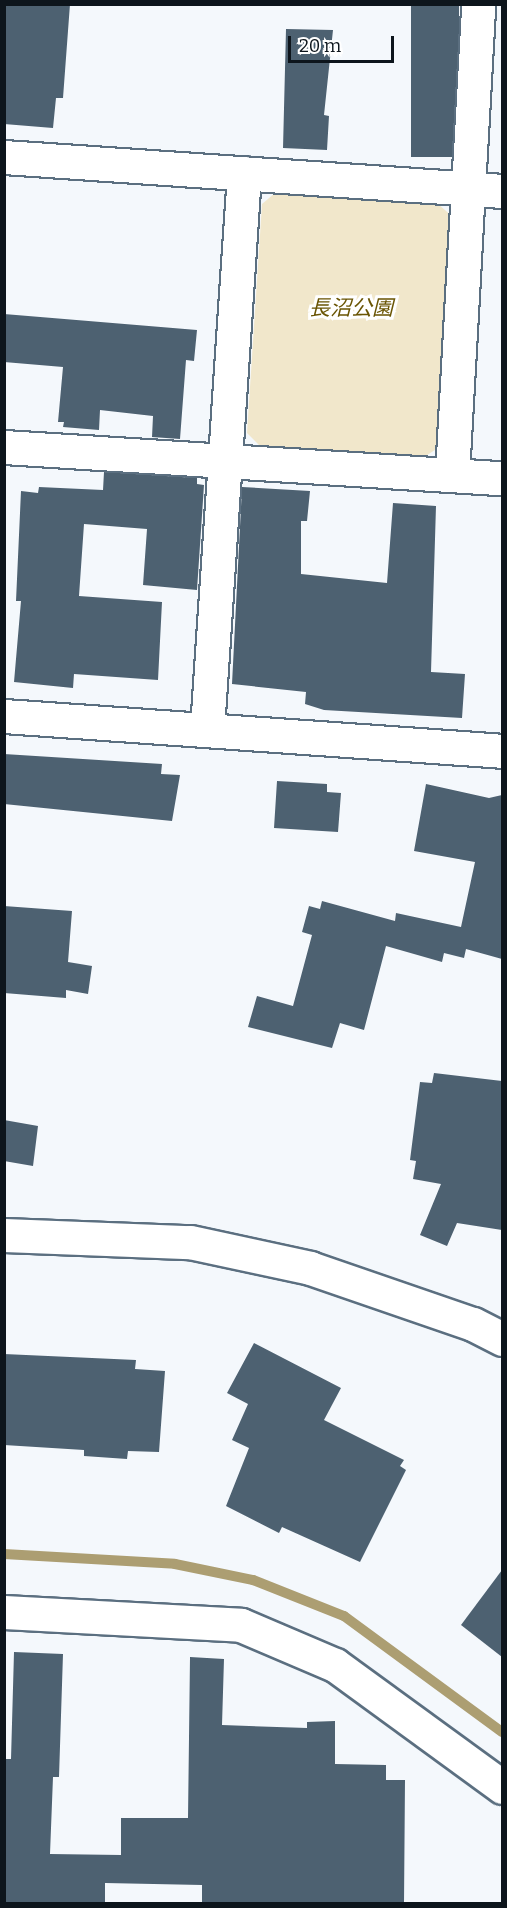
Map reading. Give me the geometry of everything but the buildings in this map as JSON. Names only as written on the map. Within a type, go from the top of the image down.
[{"type":"street","points":[[452,474],[464,188],[478,4]]},
{"type":"street","points":[[4,157],[502,191]]},
{"type":"street","points":[[207,729],[221,463],[244,173]]},
{"type":"street","points":[[4,447],[221,463],[502,478]]},
{"type":"street","points":[[4,716],[502,751]]},
{"type":"street","points":[[4,1235],[190,1242],[310,1268],[473,1324],[502,1340]]},
{"type":"street","points":[[4,1612],[241,1625],[335,1665],[502,1787]]},
{"type":"green space","name":"長沼公園","points":[[275,193],[438,204],[453,217],[438,448],[421,459],[262,448],[247,433],[262,204]]},
{"type":"waterway","points":[[4,1554],[175,1564],[253,1580],[344,1616],[502,1732]]}]
